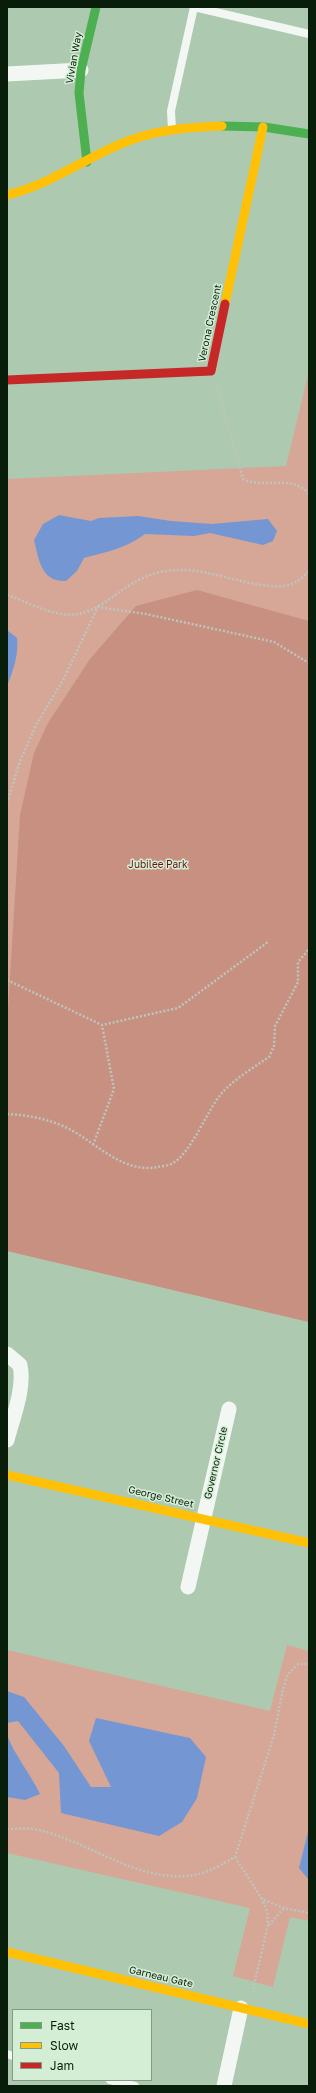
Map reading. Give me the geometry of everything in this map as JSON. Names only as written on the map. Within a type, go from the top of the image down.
[{"type":"street","name":"Vivian Way","points":[[87,162],[79,93],[81,70],[96,7]]},
{"type":"street","points":[[7,74],[81,70]]},
{"type":"street","points":[[7,195],[49,182],[123,143],[143,136],[215,126],[263,127],[309,134]]},
{"type":"street","name":"Verona Crescent","points":[[7,380],[211,371],[263,127]]},
{"type":"street","points":[[7,1354],[20,1364],[21,1372],[20,1384],[7,1440]]},
{"type":"street","name":"Governor Circle","points":[[188,1587],[229,1409]]},
{"type":"street","name":"George Street","points":[[7,1475],[204,1518],[309,1544]]},
{"type":"street","name":"Garneau Gate","points":[[7,1952],[309,2024]]},
{"type":"street","points":[[224,2086],[241,2008]]},
{"type":"lane","points":[[172,131],[172,105],[194,7],[309,34]]},
{"type":"lane","points":[[114,2081],[135,2086]]},
{"type":"path","points":[[211,371],[217,387],[243,479],[247,481],[294,485],[306,490],[309,494]]},
{"type":"path","points":[[7,595],[47,611],[62,615],[88,613],[138,580],[162,572],[179,570],[212,573],[274,586],[292,584],[309,571]]},
{"type":"path","points":[[98,607],[146,614],[274,642],[309,663]]},
{"type":"path","points":[[7,803],[20,761],[36,726],[62,682],[98,607]]},
{"type":"path","points":[[7,980],[102,1025],[178,1008],[268,942]]},
{"type":"path","points":[[7,1114],[37,1116],[49,1120],[65,1127],[132,1167],[152,1168],[172,1164],[188,1148],[220,1095],[228,1086],[269,1057],[273,1052],[275,1026],[298,982],[298,962],[309,949]]},
{"type":"path","points":[[93,1145],[114,1089],[102,1025]]},
{"type":"path","points":[[7,1829],[33,1829],[56,1836],[124,1864],[166,1876],[201,1874],[235,1857],[274,1735],[288,1674],[298,1664],[309,1664]]},
{"type":"path","points":[[235,1857],[262,1899],[268,1925],[252,1989],[257,2012]]},
{"type":"path","points":[[262,1899],[284,1908],[309,1913]]},
{"type":"path","points":[[268,1925],[284,1908]]},
{"type":"green space","name":"Jubilee Park","points":[[309,371],[309,1322],[7,1251],[7,479],[286,466]]},
{"type":"green space","name":"Jubilee Park","points":[[197,590],[309,621],[309,1322],[7,1251],[7,1025],[20,815],[34,753],[48,723],[90,659],[136,606]]},
{"type":"green space","points":[[287,1645],[309,1651],[309,1921],[290,1917],[273,1987],[233,1976],[250,1908],[7,1853],[7,1650],[270,1711]]},
{"type":"water","points":[[59,515],[91,521],[99,518],[138,516],[171,521],[212,524],[268,519],[277,531],[273,541],[263,545],[210,533],[194,536],[145,534],[124,546],[84,558],[77,571],[66,581],[51,578],[46,574],[42,568],[34,540],[43,524]]},
{"type":"water","points":[[7,630],[17,638],[17,650],[15,662],[7,686]]},
{"type":"water","points":[[7,1691],[24,1697],[64,1746],[91,1787],[111,1787],[89,1741],[96,1718],[190,1738],[206,1757],[197,1798],[182,1822],[159,1836],[61,1813],[59,1773],[18,1721],[7,1723]]},
{"type":"water","points":[[7,1735],[14,1750],[40,1794],[25,1800],[7,1797]]},
{"type":"water","points":[[309,1828],[309,1880],[299,1868]]},
{"type":"traffic: fast","points":[[87,162],[79,93],[81,70],[96,7]]},
{"type":"traffic: fast","points":[[222,126],[264,127],[309,134]]},
{"type":"traffic: slow","points":[[7,195],[38,185],[108,149],[147,135],[172,130],[222,126]]},
{"type":"traffic: slow","points":[[225,304],[263,127]]},
{"type":"traffic: slow","points":[[7,1475],[309,1543]]},
{"type":"traffic: slow","points":[[7,1952],[309,2024]]},
{"type":"traffic: jam","points":[[7,380],[211,371],[225,304]]}]
